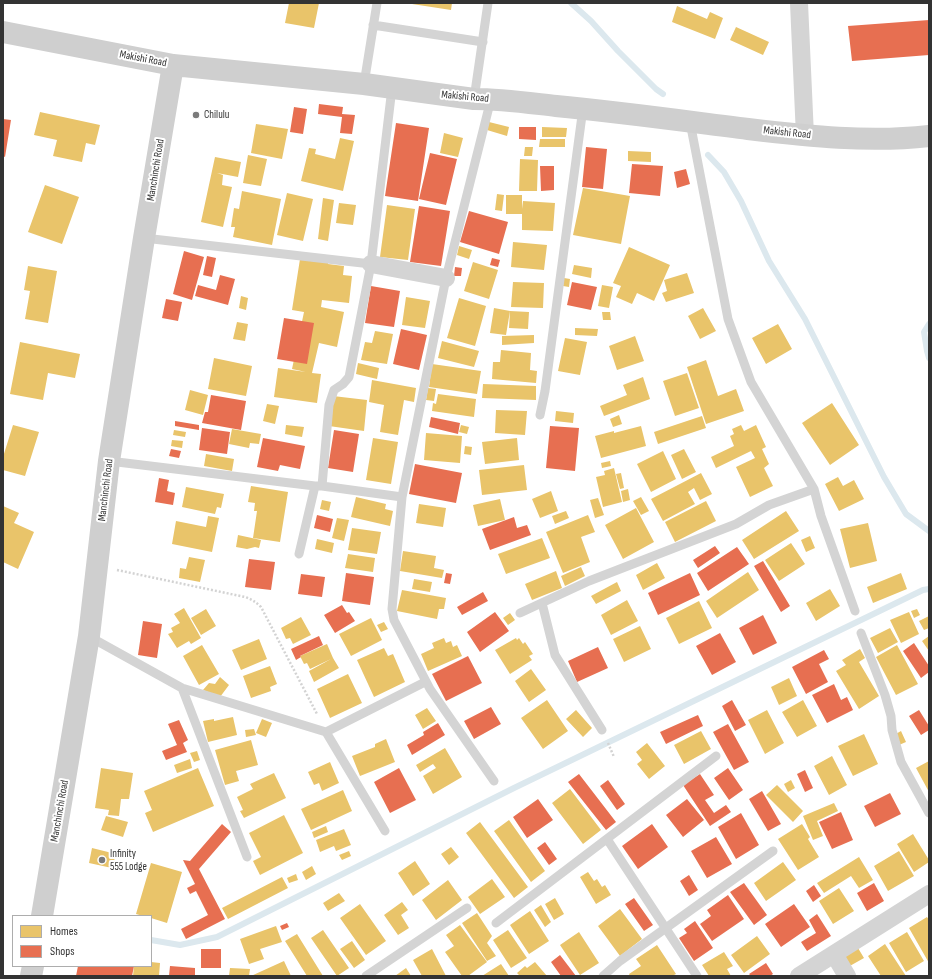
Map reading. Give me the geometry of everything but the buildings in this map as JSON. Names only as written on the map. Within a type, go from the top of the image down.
[{"type":"main road","name":"Makishi Road","points":[[3,32],[173,65],[364,84],[483,99],[583,108],[805,136],[848,139],[911,138],[929,136]]},
{"type":"main road","name":"Manchinchi Road","points":[[42,915],[89,636],[109,461],[173,65]]},
{"type":"street","points":[[800,3],[805,136]]},
{"type":"street","points":[[371,264],[446,278]]},
{"type":"street","points":[[799,976],[929,894]]},
{"type":"street","points":[[834,954],[847,976]]},
{"type":"lane","points":[[364,84],[377,3]]},
{"type":"lane","points":[[488,3],[483,42],[483,99],[402,497],[392,609],[394,620],[430,689],[494,781]]},
{"type":"lane","points":[[374,25],[483,42]]},
{"type":"lane","points":[[299,554],[318,486],[329,406],[334,390],[343,384],[349,377],[371,264],[392,88]]},
{"type":"lane","points":[[540,415],[546,383],[583,108]]},
{"type":"lane","points":[[690,122],[728,319],[751,382],[814,488],[821,516],[855,610]]},
{"type":"lane","points":[[144,238],[371,264]]},
{"type":"lane","points":[[109,461],[402,497]]},
{"type":"lane","points":[[520,613],[589,581],[736,524],[769,506],[814,488]]},
{"type":"lane","points":[[542,603],[555,655],[602,730]]},
{"type":"lane","points":[[861,633],[885,696],[891,716],[892,730],[901,762],[929,813]]},
{"type":"lane","points":[[89,636],[182,688],[326,732],[385,831]]},
{"type":"lane","points":[[326,732],[426,682]]},
{"type":"lane","points":[[182,688],[247,857]]},
{"type":"lane","points":[[496,923],[716,756]]},
{"type":"lane","points":[[607,839],[697,976]]},
{"type":"lane","points":[[603,976],[620,961],[773,851]]},
{"type":"lane","points":[[366,976],[467,908]]},
{"type":"path","points":[[97,566],[244,597],[258,603],[326,732]]},
{"type":"waterway","points":[[571,3],[591,21],[618,51],[656,89],[663,94]]},
{"type":"waterway","points":[[708,155],[724,172],[741,201],[769,261],[805,319],[884,477],[906,514],[929,531]]},
{"type":"waterway","points":[[929,324],[924,332],[929,358]]},
{"type":"waterway","points":[[152,940],[180,945],[217,937],[514,788],[923,590],[929,589]]},
{"type":"place","name":"Chilulu","points":[[196,115]]},
{"type":"place","name":"Infinity 555 Lodge","points":[[102,860]]}]
